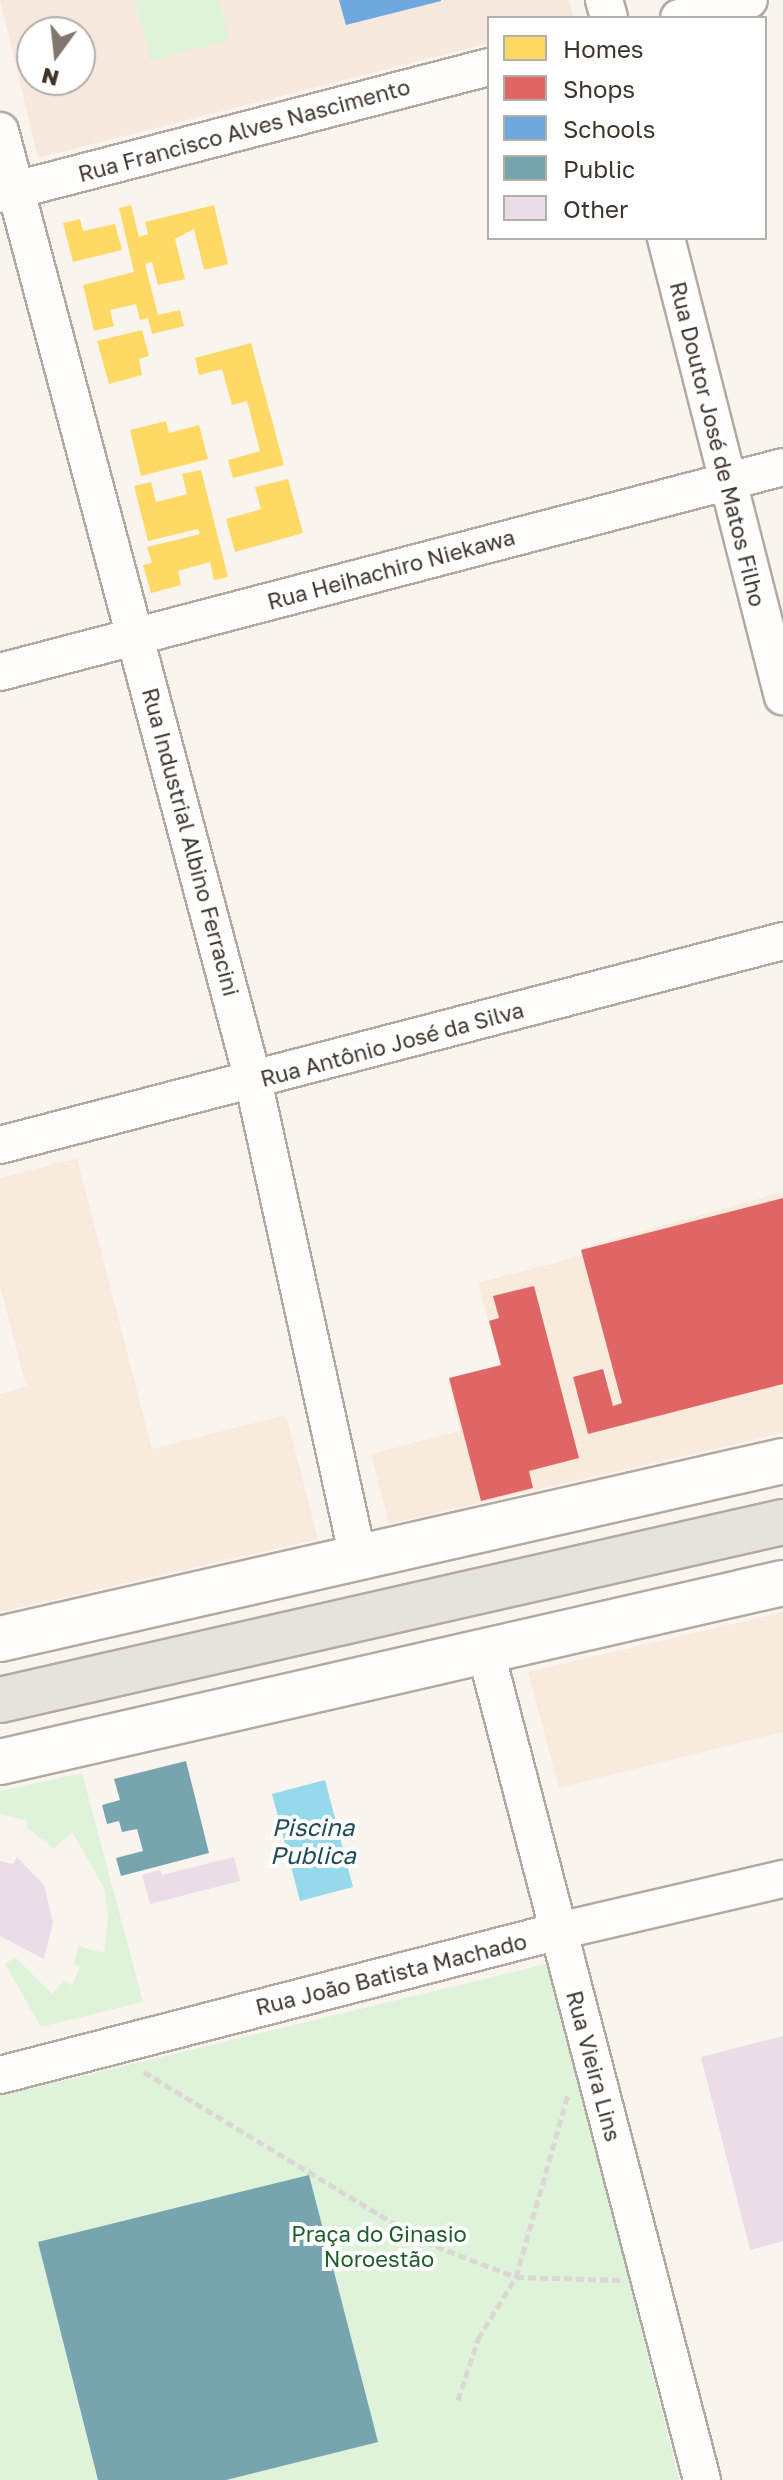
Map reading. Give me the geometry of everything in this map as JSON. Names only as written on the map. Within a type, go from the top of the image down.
[{"type":"main road","points":[[0,1700],[783,1522]]},
{"type":"street","points":[[687,16],[749,0]]},
{"type":"street","name":"Rua Francisco Alves Nascimento","points":[[8,192],[487,68]]},
{"type":"street","name":"Rua Industrial Albino Ferracini","points":[[0,131],[8,192],[137,636],[253,1080],[358,1558]]},
{"type":"street","name":"Rua Doutor José de Matos Filho","points":[[667,240],[783,696]]},
{"type":"street","name":"Rua Heihachiro Niekawa","points":[[0,672],[783,467]]},
{"type":"street","name":"Rua Antônio José da Silva","points":[[0,1145],[783,941]]},
{"type":"street","points":[[0,1639],[783,1461]]},
{"type":"street","points":[[0,1762],[783,1583]]},
{"type":"street","name":"Rua Vieira Lins","points":[[486,1653],[702,2480]]},
{"type":"street","name":"Rua João Batista Machado","points":[[0,2075],[559,1931],[783,1879]]},
{"type":"path","points":[[130,2041],[139,2069],[425,2242],[516,2277],[617,2280],[647,2271]]},
{"type":"path","points":[[458,2400],[478,2339],[516,2277],[570,2087],[598,2079]]},
{"type":"shaded area","points":[[0,0],[569,0],[573,16],[487,16],[487,44],[38,158],[23,96],[96,96],[96,16],[16,16],[16,67]]},
{"type":"shaded area","points":[[77,1158],[152,1449],[286,1415],[318,1539],[0,1612],[0,1394],[26,1386],[0,1286],[0,1178]]},
{"type":"shaded area","points":[[783,1192],[783,1433],[389,1524],[371,1454],[460,1431],[448,1382],[501,1368],[478,1283],[583,1255],[581,1248]]},
{"type":"shaded area","points":[[783,1612],[783,1732],[559,1788],[528,1672]]},
{"type":"green space","points":[[135,0],[219,0],[229,40],[151,60]]},
{"type":"green space","points":[[82,1773],[143,2002],[41,2027],[5,1964],[15,1957],[52,1994],[64,1980],[72,1985],[80,1967],[74,1964],[78,1946],[104,1953],[108,1917],[104,1888],[72,1832],[54,1849],[26,1827],[28,1821],[0,1814],[0,1791]]},
{"type":"green space","name":"Praça do Ginasio Noroestão","points":[[550,1963],[679,2480],[0,2480],[0,2096]]},
{"type":"water","name":"Piscina Publica","points":[[325,1780],[353,1887],[300,1901],[272,1794]]},
{"type":"building: Homes","points":[[131,205],[139,237],[148,234],[145,222],[214,205],[228,264],[204,270],[194,229],[175,239],[185,279],[158,285],[152,262],[145,264],[158,315],[180,310],[184,326],[152,334],[148,318],[140,320],[136,304],[110,310],[114,326],[94,331],[83,285],[134,272],[119,208]]},
{"type":"building: Homes","points":[[80,219],[83,231],[115,224],[122,250],[73,262],[63,223]]},
{"type":"building: Homes","points":[[142,330],[149,356],[139,359],[142,375],[109,384],[97,341]]},
{"type":"building: Homes","points":[[251,343],[284,465],[233,478],[228,460],[260,451],[247,401],[232,405],[222,369],[199,375],[195,358]]},
{"type":"building: Homes","points":[[166,421],[169,433],[199,425],[208,459],[141,476],[130,430]]},
{"type":"building: Homes","points":[[201,470],[228,577],[214,580],[210,562],[178,571],[181,585],[151,593],[143,565],[152,563],[147,547],[200,534],[198,529],[148,541],[134,486],[151,482],[156,502],[187,494],[182,474]]},
{"type":"building: Homes","points":[[288,479],[303,533],[235,552],[226,519],[261,509],[255,487]]},
{"type":"building: Shops","points":[[783,1198],[783,1384],[588,1434],[573,1377],[603,1369],[613,1406],[622,1403],[581,1250]]},
{"type":"building: Shops","points":[[534,1286],[579,1458],[529,1471],[533,1488],[481,1501],[449,1378],[501,1365],[489,1321],[499,1318],[493,1296]]},
{"type":"building: Schools","points":[[339,0],[441,0],[441,1],[346,25]]},
{"type":"building: Public","points":[[186,1761],[209,1853],[121,1876],[116,1858],[143,1851],[137,1829],[122,1832],[119,1821],[107,1824],[102,1805],[120,1800],[114,1779]]},
{"type":"building: Public","points":[[309,2175],[378,2442],[226,2480],[98,2480],[38,2242]]},
{"type":"building: Other","points":[[17,1857],[44,1885],[53,1922],[44,1959],[0,1936],[0,1861],[13,1864]]},
{"type":"building: Other","points":[[234,1857],[240,1881],[150,1904],[142,1875],[160,1870],[162,1875]]},
{"type":"building: Other","points":[[783,2036],[783,2241],[750,2250],[701,2057]]}]
